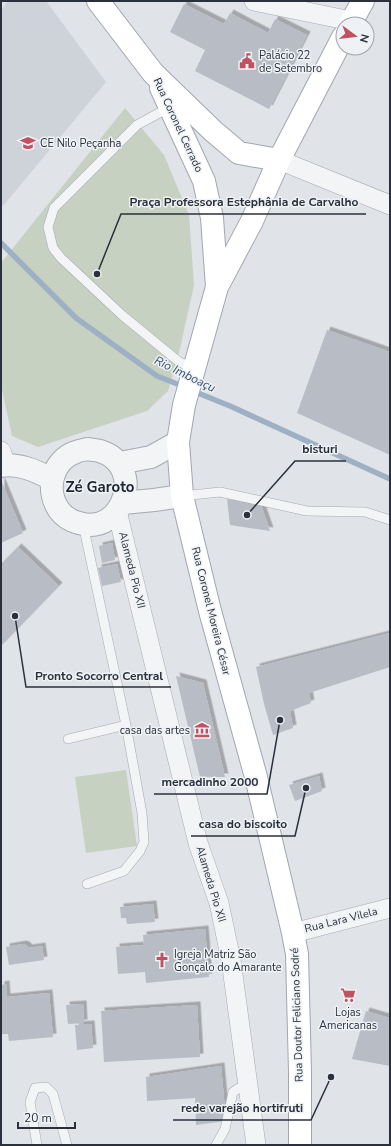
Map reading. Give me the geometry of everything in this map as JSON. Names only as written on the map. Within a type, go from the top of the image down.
[{"type":"main road","points":[[98,1],[153,73]]},
{"type":"main road","points":[[354,16],[362,1]]},
{"type":"main road","points":[[217,287],[252,221],[279,160],[335,52]]},
{"type":"main road","name":"Rua Coronel Cerrado","points":[[153,73],[204,181],[212,218],[217,287]]},
{"type":"main road","name":"Rua Coronel Cerrado","points":[[153,73],[213,131],[239,153],[279,160]]},
{"type":"main road","name":"Rua Coronel Moreira César","points":[[217,287],[181,420],[178,442],[182,496],[210,611],[256,777],[293,933]]},
{"type":"main road","name":"Rua Doutor Feliciano Sodré","points":[[293,933],[297,962],[300,1145]]},
{"type":"street","points":[[254,1],[335,23]]},
{"type":"street","points":[[279,160],[390,205]]},
{"type":"street","points":[[120,463],[151,457],[178,442]]},
{"type":"street","points":[[88,449],[101,451],[120,463],[126,478],[126,491],[120,507],[107,520],[95,524],[83,524],[71,521],[58,508],[52,492],[52,479],[57,468],[65,458],[76,452],[88,449]]},
{"type":"street","points":[[3,461],[39,472],[52,479]]},
{"type":"street","points":[[120,507],[182,496]]},
{"type":"street","name":"Alameda Pio XII","points":[[120,507],[198,843],[219,903],[231,960],[256,1145]]},
{"type":"street","name":"Rua Lara Vilela","points":[[293,933],[390,908]]},
{"type":"lane","points":[[170,107],[137,125],[54,208],[48,227],[53,248],[61,258],[122,315],[178,361],[195,370]]},
{"type":"lane","points":[[182,496],[220,492],[307,511],[365,512],[390,520]]},
{"type":"lane","points":[[83,524],[126,725],[142,813],[144,842],[140,850],[124,871],[87,884]]},
{"type":"lane","points":[[68,740],[126,725]]},
{"type":"lane","points":[[216,1145],[225,1129],[233,1092],[248,1085]]},
{"type":"lane","points":[[36,1145],[30,1102],[35,1088],[46,1087],[53,1094],[67,1145]]},
{"type":"shaded area","name":"CE Nilo Peçanha","points":[[8,1],[46,1],[106,82],[3,206],[1,204],[1,10]]},
{"type":"green space","points":[[125,108],[164,155],[189,215],[194,285],[179,353],[168,391],[147,411],[38,447],[12,436],[1,385],[1,263]]},
{"type":"green space","points":[[126,770],[137,846],[86,853],[75,777]]},
{"type":"building","name":"Palácio 22 de Setembro","points":[[184,4],[224,24],[230,13],[268,33],[275,19],[307,35],[269,109],[195,71],[205,50],[170,32]]},
{"type":"building","points":[[327,330],[390,352],[390,455],[297,413]]},
{"type":"building","points":[[1,480],[23,533],[1,543]]},
{"type":"building","points":[[227,499],[261,505],[270,531],[230,525]]},
{"type":"building","points":[[112,543],[115,560],[102,563],[99,546]]},
{"type":"building","points":[[18,547],[59,586],[1,646],[1,564]]},
{"type":"building","points":[[117,564],[121,582],[102,586],[98,568]]},
{"type":"building","points":[[390,633],[390,667],[309,693],[311,703],[290,711],[293,728],[273,735],[264,704],[256,667]]},
{"type":"building","name":"casa das artes","points":[[176,676],[203,683],[225,777],[200,777]]},
{"type":"building","points":[[319,776],[322,791],[295,801],[289,785]]},
{"type":"building","points":[[153,904],[155,922],[127,924],[126,918],[121,918],[120,907]]},
{"type":"building","name":"Igreja Matriz São Gonçalo do Amarante","points":[[205,929],[209,977],[146,983],[145,972],[118,974],[116,947],[144,945],[143,935]]},
{"type":"building","points":[[23,944],[29,948],[42,946],[44,960],[9,965],[6,947]]},
{"type":"building","points":[[6,984],[7,997],[49,993],[53,1037],[9,1041],[8,1034],[1,1034],[1,985]]},
{"type":"building","points":[[83,1004],[84,1023],[68,1024],[66,1005]]},
{"type":"building","points":[[197,1005],[200,1057],[104,1062],[101,1011]]},
{"type":"building","points":[[366,1011],[390,1018],[390,1066],[352,1059]]},
{"type":"building","points":[[91,1024],[93,1048],[77,1050],[75,1025]]},
{"type":"building","points":[[221,1066],[226,1121],[196,1125],[195,1098],[147,1101],[146,1077]]},
{"type":"waterway","name":"Rio Imboaçu","points":[[1,243],[76,318],[157,376],[185,387]]},
{"type":"waterway","name":"Rio Imboaçu","points":[[193,391],[230,406],[390,479]]},
{"type":"place","name":"Palácio 22 de Setembro","points":[[247,61]]},
{"type":"place","name":"CE Nilo Peçanha","points":[[28,143]]},
{"type":"place","name":"Praça Professora Estephânia de Carvalho","points":[[97,274]]},
{"type":"place","name":"bisturi","points":[[247,515]]},
{"type":"place","name":"Pronto Socorro Central","points":[[15,616]]},
{"type":"place","name":"mercadinho 2000","points":[[280,720]]},
{"type":"place","name":"casa das artes","points":[[202,730]]},
{"type":"place","name":"casa do biscoito","points":[[306,788]]},
{"type":"place","name":"Igreja Matriz São Gonçalo do Amarante","points":[[162,960]]},
{"type":"place","name":"Lojas Americanas","points":[[348,995]]},
{"type":"place","name":"rede varejão hortifruti","points":[[331,1077]]},
{"type":"district","name":"Zé Garoto","points":[[100,487]]}]
